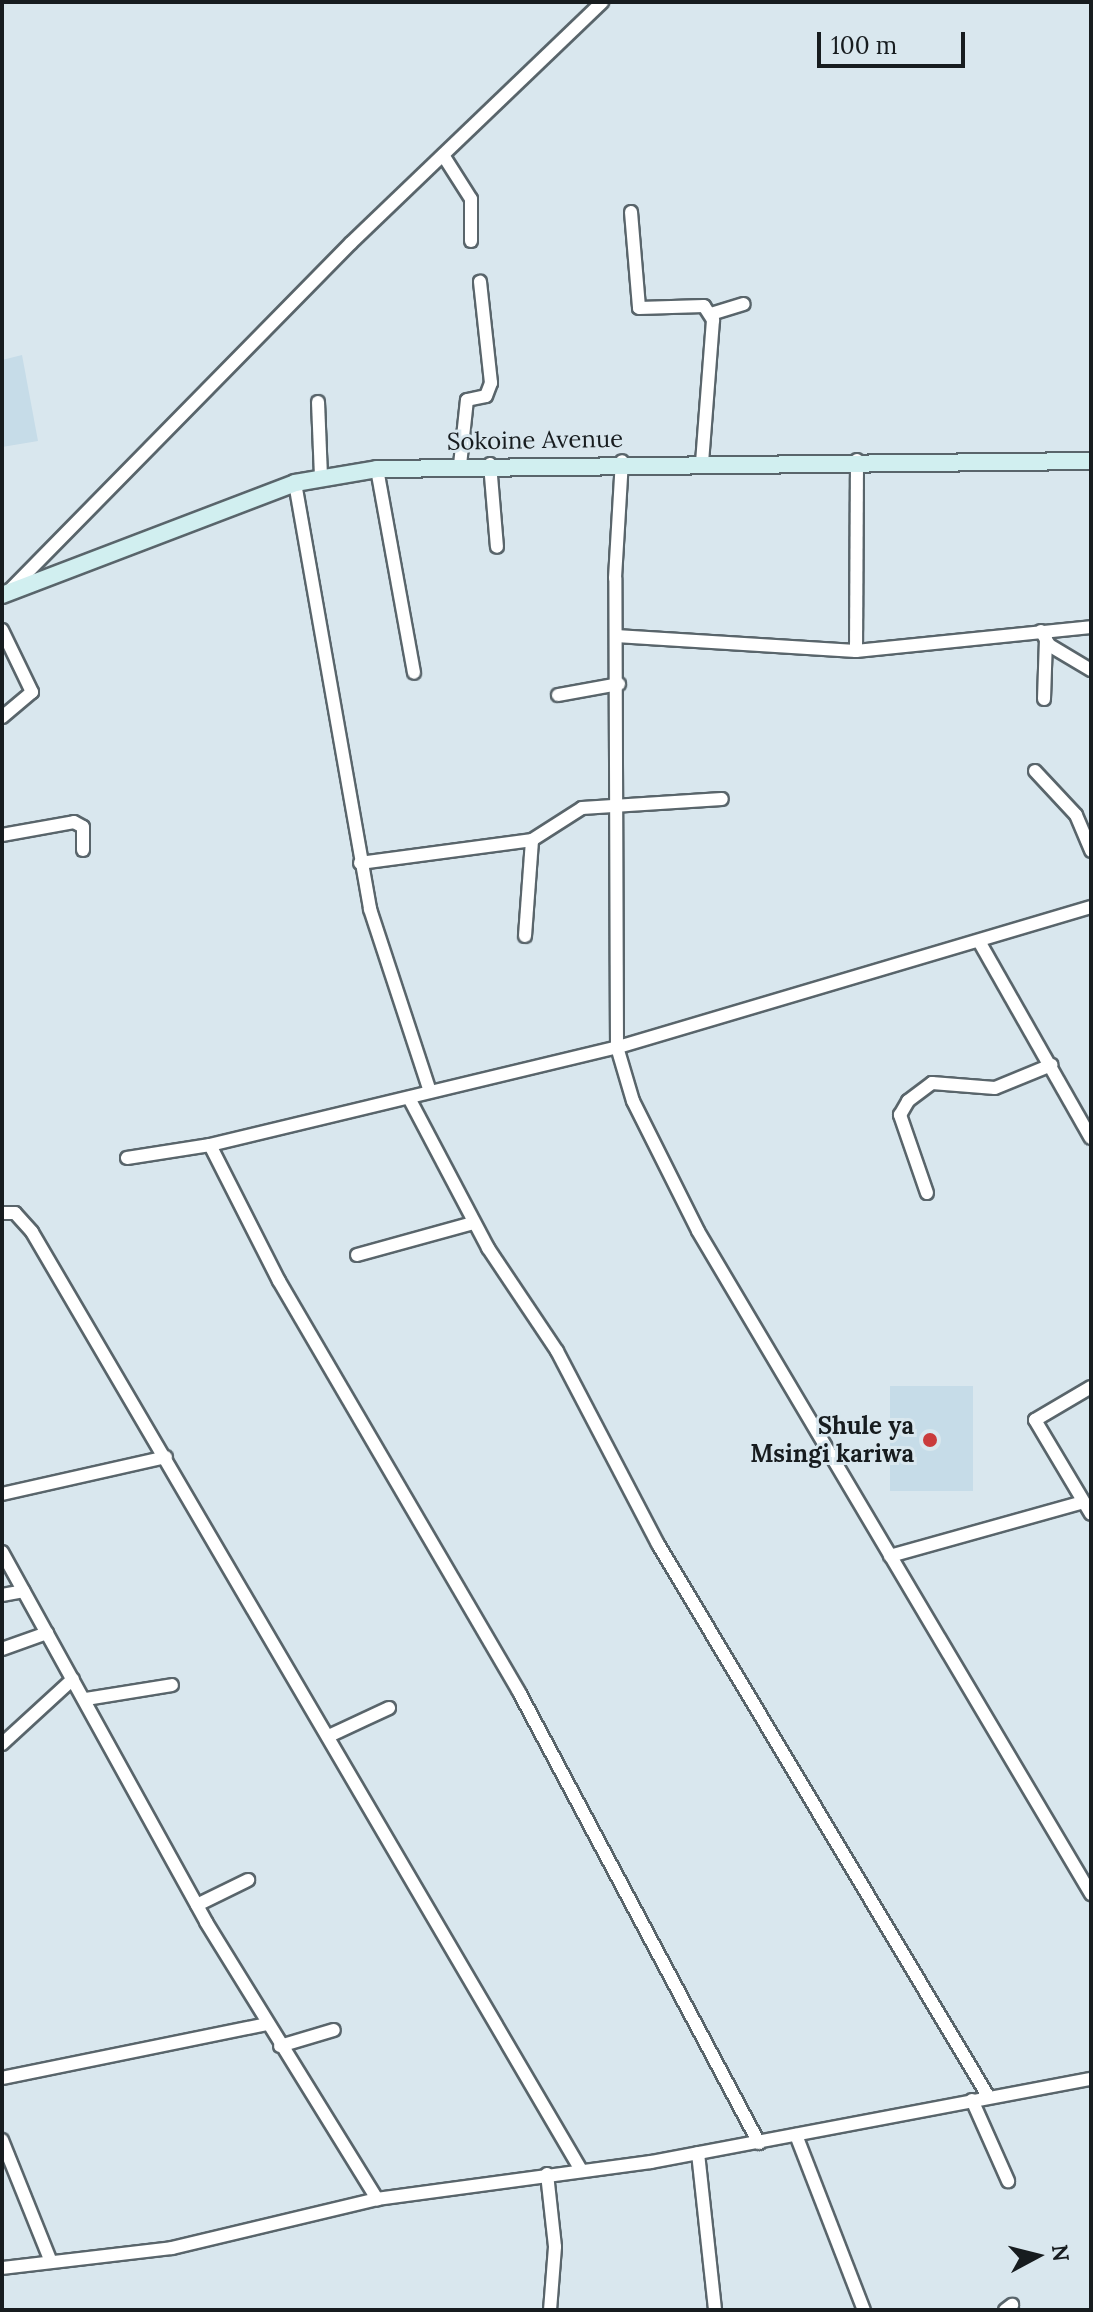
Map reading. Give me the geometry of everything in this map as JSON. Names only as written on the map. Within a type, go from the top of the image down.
[{"type":"street","points":[[6,593],[443,155],[602,2]]},
{"type":"street","points":[[443,155],[471,199],[471,241]]},
{"type":"street","points":[[631,212],[639,308],[704,306],[711,314],[702,462]]},
{"type":"street","points":[[460,465],[467,400],[486,396],[491,383],[480,282]]},
{"type":"street","points":[[711,314],[743,304]]},
{"type":"street","points":[[318,402],[321,478]]},
{"type":"street","points":[[856,651],[857,460]]},
{"type":"street","points":[[622,461],[616,636],[619,684],[617,1047],[633,1101],[698,1231],[1091,1894]]},
{"type":"street","name":"Sokoine Avenue","points":[[6,593],[295,483],[377,469],[622,461],[1091,461]]},
{"type":"street","points":[[490,464],[497,547]]},
{"type":"street","points":[[377,469],[414,673]]},
{"type":"street","points":[[295,483],[360,863],[430,1091]]},
{"type":"street","points":[[616,636],[856,651],[1043,635],[1091,627]]},
{"type":"street","points":[[2,630],[32,692],[2,717]]},
{"type":"street","points":[[1043,635],[1091,670]]},
{"type":"street","points":[[1043,635],[1044,699]]},
{"type":"street","points":[[558,695],[619,684]]},
{"type":"street","points":[[1035,771],[1076,815],[1091,851]]},
{"type":"street","points":[[360,863],[532,840],[582,808],[722,799]]},
{"type":"street","points":[[2,835],[74,822],[83,827],[83,850]]},
{"type":"street","points":[[525,936],[532,840]]},
{"type":"street","points":[[127,1158],[210,1145],[617,1047],[980,943],[1091,907]]},
{"type":"street","points":[[980,943],[1091,1138]]},
{"type":"street","points":[[927,1193],[900,1115],[908,1101],[932,1083],[995,1088],[1051,1065]]},
{"type":"street","points":[[409,1098],[473,1223],[557,1351],[658,1544],[988,2096]]},
{"type":"street","points":[[210,1145],[279,1281],[519,1692],[759,2143]]},
{"type":"street","points":[[2,1213],[15,1213],[32,1232],[331,1735],[581,2170]]},
{"type":"street","points":[[357,1255],[473,1223]]},
{"type":"street","points":[[1091,1387],[1035,1420],[1091,1514]]},
{"type":"street","points":[[2,1494],[166,1457]]},
{"type":"street","points":[[890,1556],[1083,1502]]},
{"type":"street","points":[[2,1552],[86,1699],[197,1905],[280,2046],[377,2199]]},
{"type":"street","points":[[2,1595],[24,1591]]},
{"type":"street","points":[[2,1649],[47,1633]]},
{"type":"street","points":[[2,1744],[73,1679]]},
{"type":"street","points":[[86,1699],[172,1685]]},
{"type":"street","points":[[331,1735],[389,1708]]},
{"type":"street","points":[[197,1905],[248,1880]]},
{"type":"street","points":[[2,2078],[267,2024]]},
{"type":"street","points":[[280,2046],[334,2030]]},
{"type":"street","points":[[2,2268],[172,2248],[377,2199],[759,2143],[988,2096],[1091,2079]]},
{"type":"street","points":[[972,2100],[1008,2181]]},
{"type":"street","points":[[796,2135],[864,2310]]},
{"type":"street","points":[[2,2140],[51,2262]]},
{"type":"street","points":[[698,2153],[715,2310]]},
{"type":"street","points":[[547,2174],[555,2247],[550,2310]]},
{"type":"shaded area","points":[[22,355],[38,441],[2,447],[2,360]]},
{"type":"shaded area","points":[[890,1386],[973,1386],[973,1491],[890,1491]]},
{"type":"place","name":"Shule ya Msingi kariwa","points":[[930,1440]]}]
